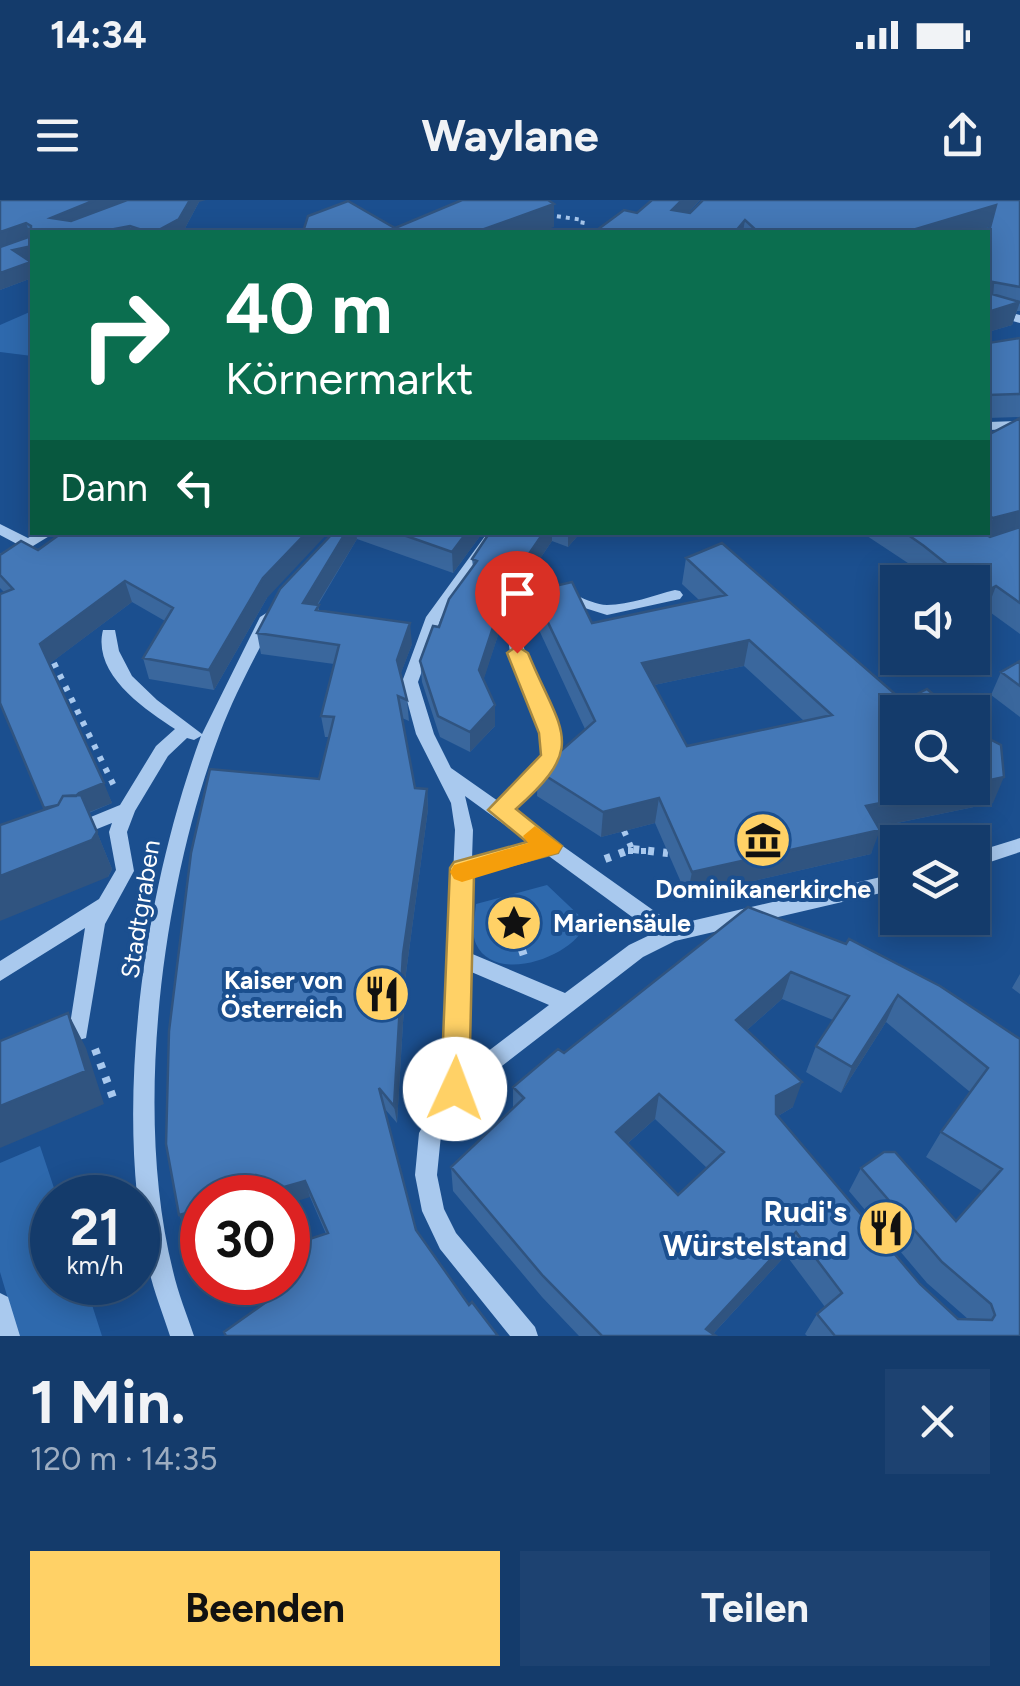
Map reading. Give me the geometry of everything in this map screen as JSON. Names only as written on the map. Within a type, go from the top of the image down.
[{"type":"street","points":[[990,312],[1020,319]]},
{"type":"street","points":[[990,426],[1020,425]]},
{"type":"street","points":[[0,529],[28,544]]},
{"type":"street","points":[[0,561],[43,535]]},
{"type":"street","points":[[455,1089],[462,868],[460,803],[424,734],[410,682],[434,617],[494,535]]},
{"type":"street","points":[[499,810],[543,772],[552,755],[550,733],[517,653],[515,638],[525,612],[551,591],[562,590],[601,610],[675,594]]},
{"type":"street","name":"Stadtgraben","points":[[182,1336],[165,1296],[144,1172],[152,1009],[180,835],[207,743],[274,605]]},
{"type":"street","points":[[108,634],[108,654],[117,672],[207,743]]},
{"type":"street","points":[[0,972],[104,905],[118,890],[125,871],[118,832],[126,810],[162,752],[186,728]]},
{"type":"street","points":[[448,774],[672,934]]},
{"type":"street","points":[[87,826],[126,810]]},
{"type":"street","points":[[990,855],[1020,844]]},
{"type":"street","points":[[462,868],[550,846]]},
{"type":"street","points":[[526,1336],[448,1241],[433,1212],[426,1175],[430,1133],[455,1089],[636,951],[672,934],[880,885]]},
{"type":"street","points":[[79,1031],[96,924],[104,905]]},
{"type":"street","points":[[460,958],[566,1003]]},
{"type":"street","points":[[0,1305],[8,1336]]},
{"type":"path","points":[[533,210],[583,220],[581,230]]},
{"type":"path","points":[[54,663],[126,810]]},
{"type":"path","points":[[624,832],[632,848]]},
{"type":"path","points":[[590,874],[611,854],[632,848],[668,853]]},
{"type":"path","points":[[94,1046],[116,1108]]},
{"type":"shaded area","points":[[30,312],[30,356],[0,352],[0,325]]},
{"type":"shaded area","points":[[547,885],[586,922],[580,934],[569,945],[536,961],[501,963],[486,957],[475,940],[476,904]]},
{"type":"shaded area","points":[[40,1146],[50,1175],[30,1175],[30,1305],[92,1305],[102,1336],[19,1336],[0,1272],[0,1163]]},
{"type":"building","points":[[0,200],[95,200],[51,218],[71,221],[127,200],[190,200],[179,219],[159,230],[130,226],[109,230],[31,230],[26,223],[0,232]]},
{"type":"building","points":[[462,200],[548,200],[554,204],[482,230],[304,230],[308,216],[348,201],[395,228]]},
{"type":"building","points":[[652,200],[682,200],[672,210],[690,213],[703,200],[1020,200],[1020,287],[993,282],[992,294],[1020,302],[990,311],[989,230],[996,205],[913,230],[756,230],[745,220],[737,230],[597,230],[624,210],[637,213]]},
{"type":"building","points":[[30,236],[30,246],[13,250],[30,262],[0,273],[0,247]]},
{"type":"building","points":[[1020,338],[1020,394],[990,395],[990,343]]},
{"type":"building","points":[[1020,418],[1020,511],[993,518],[990,516],[990,434]]},
{"type":"building","points":[[1020,527],[1020,603],[996,586],[990,589],[990,565],[948,565],[908,535],[987,535]]},
{"type":"building","points":[[59,535],[304,535],[263,578],[209,670],[143,658],[173,608],[125,581],[40,644],[104,783],[76,796],[63,796],[58,805],[44,808],[0,703],[0,594],[13,589],[0,575],[0,555],[21,541],[38,550]]},
{"type":"building","points":[[331,535],[344,535],[303,603],[319,605],[316,610],[410,623],[397,660],[407,700],[398,696],[415,788],[427,789],[403,954],[394,1106],[379,1088],[416,1230],[469,1305],[472,1302],[498,1336],[226,1336],[224,1332],[262,1305],[310,1305],[310,1239],[328,1233],[310,1192],[310,1175],[180,1175],[179,1215],[166,1144],[169,1031],[191,853],[210,769],[319,779],[334,717],[321,716],[339,645],[257,633],[280,589]]},
{"type":"building","points":[[404,535],[465,535],[452,552]]},
{"type":"building","points":[[488,535],[542,535],[520,567],[516,559],[497,601],[502,600],[479,670],[495,705],[470,732],[438,716],[420,661],[433,626],[439,627],[449,599],[477,561],[472,559]]},
{"type":"building","points":[[722,543],[896,695],[880,695],[880,803],[866,806],[880,830],[692,872],[659,798],[603,812],[538,771],[595,721],[533,591],[572,582],[592,623],[726,595],[686,558]],"holes":[[[749,640],[832,715],[687,746],[642,663]]]},
{"type":"building","points":[[1020,661],[1020,686],[1001,672]]},
{"type":"building","points":[[990,739],[1001,745],[1004,777],[990,780]]},
{"type":"building","points":[[81,795],[97,832],[92,840],[0,876],[0,825],[58,805],[63,796]]},
{"type":"building","points":[[748,907],[846,944],[849,939],[940,986],[1020,1039],[1020,1336],[835,1336],[817,1314],[842,1293],[796,1232],[706,1329],[716,1336],[602,1336],[543,1276],[451,1167],[524,1098],[513,1087],[558,1049],[564,1053]],"holes":[[[791,972],[849,996],[816,1046],[852,1067],[898,995],[988,1068],[941,1132],[1002,1169],[956,1221],[895,1152],[884,1152],[861,1168],[942,1262],[991,1304],[995,1315],[992,1320],[958,1319],[920,1284],[776,1114],[776,1096],[802,1082],[736,1020]],[[659,1094],[724,1152],[678,1195],[616,1132]]]},
{"type":"building","points":[[68,1013],[86,1071],[0,1106],[0,1041]]},
{"type":"slow traffic","points":[[462,872],[462,868],[550,846],[535,836]]},
{"type":"place","name":"Dominikanerkirche","points":[[763,840]]},
{"type":"place","name":"Mariensäule","points":[[514,923]]},
{"type":"place","name":"Kaiser von Österreich","points":[[382,994]]},
{"type":"place","name":"Rudi's Würstelstand","points":[[886,1228]]},
{"type":"route","points":[[455,1089],[462,868],[550,846],[499,810],[543,772],[552,755],[550,733],[517,653]]}]
